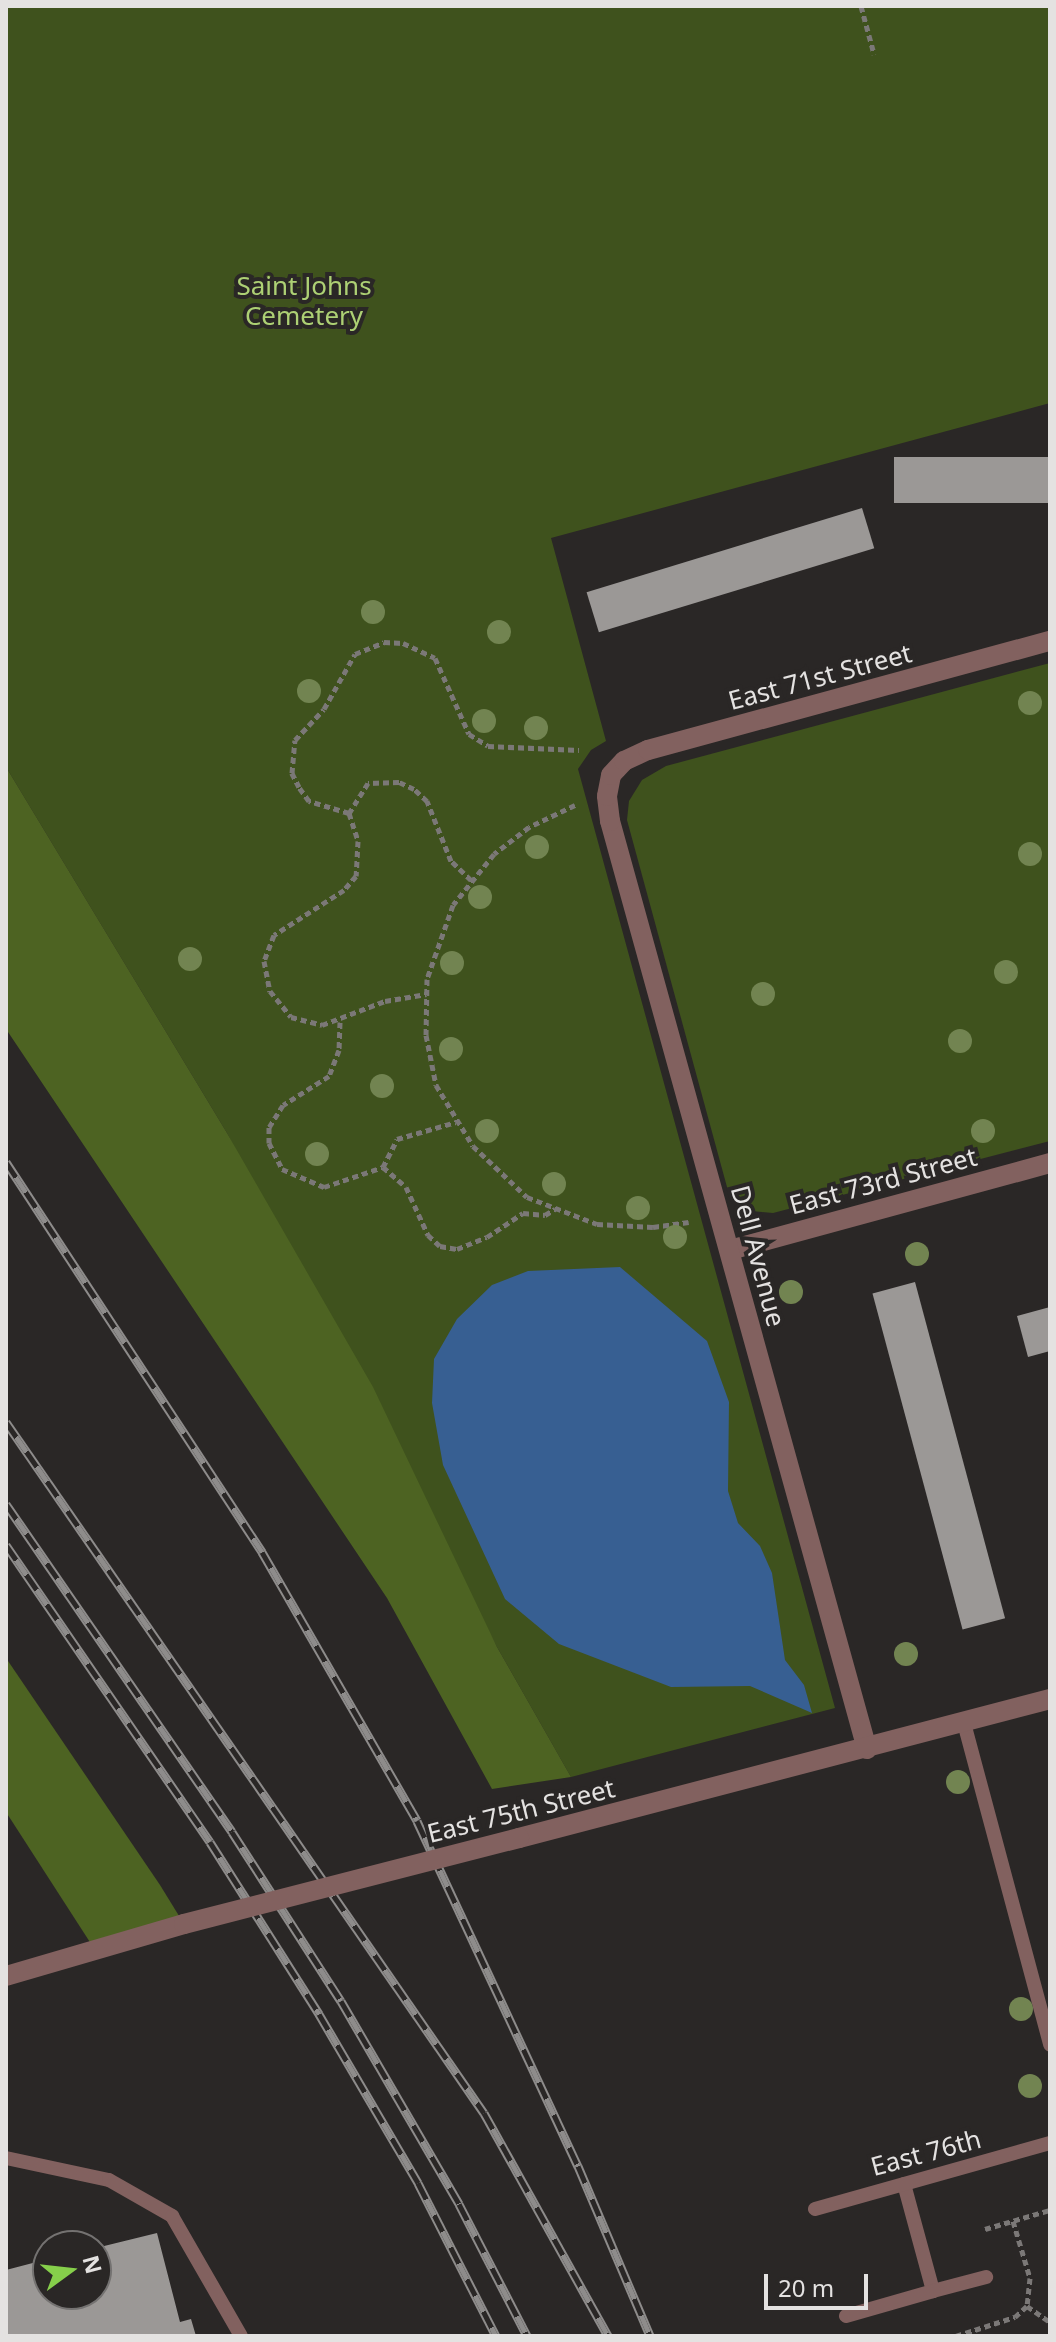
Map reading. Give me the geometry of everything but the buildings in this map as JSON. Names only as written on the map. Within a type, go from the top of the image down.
[{"type":"street","name":"East 71st Street","points":[[611,775],[624,761],[648,750],[1050,641]]},
{"type":"street","name":"Dell Avenue","points":[[611,775],[610,821],[867,1749]]},
{"type":"street","name":"East 73rd Street","points":[[730,1250],[1050,1163]]},
{"type":"street","name":"East 75th Street","points":[[6,1976],[184,1924],[1050,1699]]},
{"type":"lane","points":[[964,1723],[1050,2045]]},
{"type":"lane","name":"East 76th","points":[[815,2209],[1050,2143]]},
{"type":"lane","points":[[6,2158],[109,2180],[172,2216],[241,2336]]},
{"type":"lane","points":[[904,2184],[933,2291]]},
{"type":"lane","points":[[846,2316],[986,2277]]},
{"type":"path","points":[[861,6],[874,54]]},
{"type":"path","points":[[349,813],[309,801],[292,773],[292,756],[295,740],[324,709],[355,654],[368,646],[403,643],[435,658],[469,734],[488,746],[579,750]]},
{"type":"path","points":[[349,813],[368,783],[399,782],[414,789],[427,801],[451,861],[471,880]]},
{"type":"path","points":[[575,805],[529,827],[471,880],[433,951],[426,994],[430,1061],[456,1122],[508,1183],[555,1209],[615,1226],[689,1222]]},
{"type":"path","points":[[349,813],[358,841],[356,876],[329,900],[284,924],[264,961],[270,991],[291,1017],[322,1025],[340,1022],[385,1001],[426,994]]},
{"type":"path","points":[[340,1022],[339,1050],[329,1076],[283,1105],[269,1127],[269,1143],[282,1169],[324,1187],[383,1167],[397,1139],[456,1122]]},
{"type":"path","points":[[383,1167],[406,1187],[428,1235],[440,1246],[457,1249],[487,1237],[523,1213],[545,1215],[555,1209]]},
{"type":"path","points":[[985,2229],[1050,2210]]},
{"type":"path","points":[[956,2336],[1015,2317],[1027,2306],[1030,2278],[1013,2221]]},
{"type":"path","points":[[1027,2306],[1050,2322]]},
{"type":"green space","name":"Saint Johns Cemetery","points":[[6,6],[1050,6],[1050,403],[551,538],[606,741],[591,750],[578,769],[835,1708],[571,1777],[497,1647],[227,1133],[6,767]]},
{"type":"green space","points":[[1050,663],[1050,1141],[773,1213],[752,1211],[730,1198],[627,820],[629,801],[642,780],[666,766]]},
{"type":"green space","points":[[6,767],[227,1133],[373,1387],[497,1647],[571,1777],[492,1789],[387,1598],[6,1029]]},
{"type":"green space","points":[[6,1658],[184,1924],[95,1950],[6,1812]]},
{"type":"water","points":[[620,1267],[707,1341],[729,1402],[728,1491],[738,1523],[760,1546],[772,1573],[785,1660],[804,1685],[812,1713],[750,1686],[671,1687],[559,1644],[505,1599],[443,1465],[432,1403],[434,1359],[457,1319],[492,1285],[528,1271]]},
{"type":"railway","points":[[6,1162],[262,1552],[417,1821],[578,2166],[650,2336]]},
{"type":"railway","points":[[6,1422],[484,2113],[608,2336]]},
{"type":"railway","points":[[6,1504],[232,1832],[341,2001],[459,2204],[527,2336]]},
{"type":"railway","points":[[6,1545],[210,1842],[319,2014],[418,2183],[496,2336]]}]
